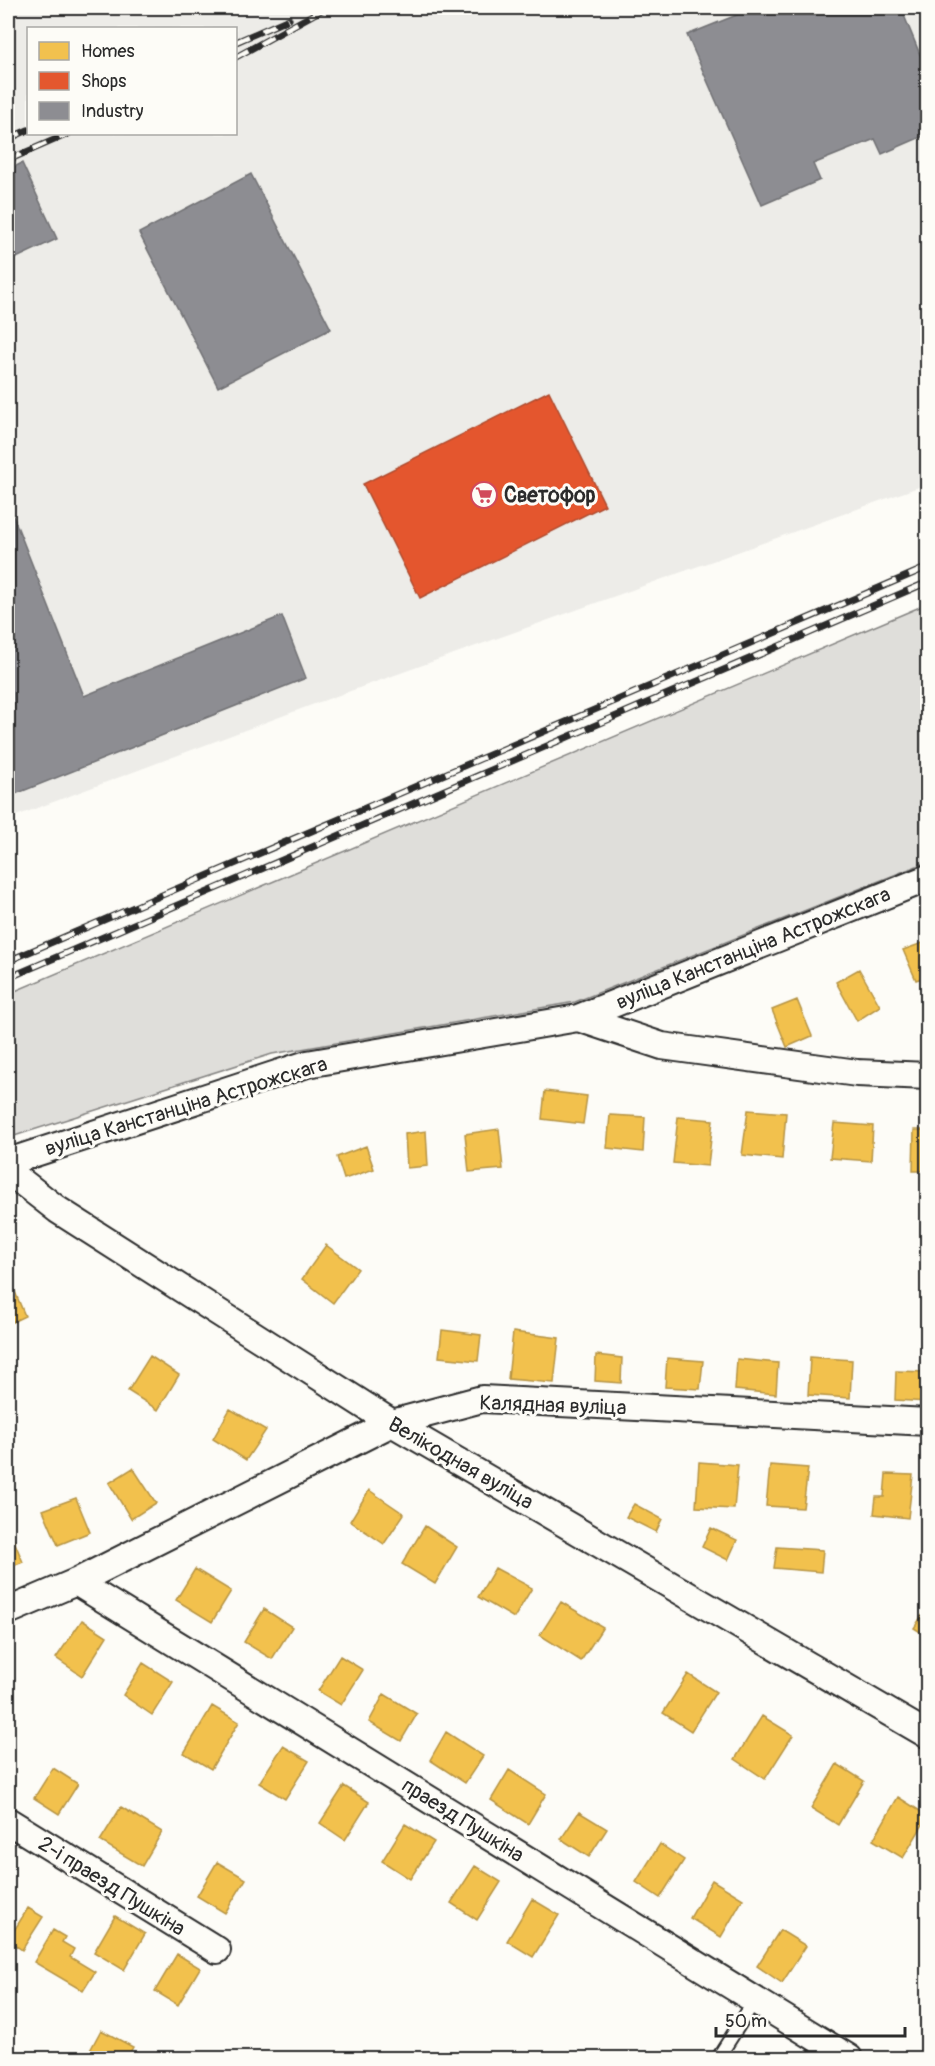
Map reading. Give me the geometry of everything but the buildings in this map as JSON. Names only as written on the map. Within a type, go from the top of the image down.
[{"type":"street","name":"вуліца Канстанціна Астрожскага","points":[[8,1162],[307,1064],[578,1018],[927,878]]},
{"type":"street","name":"вуліца Канстанціна Астрожскага","points":[[578,1018],[662,1046],[857,1073],[927,1076]]},
{"type":"street","name":"Велікодная вуліца","points":[[8,1171],[58,1210],[392,1423],[927,1735]]},
{"type":"street","name":"Калядная вуліца","points":[[8,1611],[76,1582],[392,1423],[482,1399],[927,1422]]},
{"type":"street","name":"праезд Пушкіна","points":[[76,1582],[849,2058]]},
{"type":"street","name":"2-і праезд Пушкіна","points":[[8,1821],[217,1950]]},
{"type":"lane","points":[[718,2058],[755,2000]]},
{"type":"shaded area","points":[[8,8],[927,8],[927,484],[317,703],[8,819]]},
{"type":"shaded area","points":[[927,604],[927,862],[575,1002],[272,1054],[8,1138],[8,994]]},
{"type":"railway","points":[[237,56],[325,8]]},
{"type":"railway","points":[[237,42],[289,19]]},
{"type":"railway","points":[[8,139],[27,130]]},
{"type":"railway","points":[[8,160],[66,135]]},
{"type":"railway","points":[[8,961],[928,567]]},
{"type":"railway","points":[[8,978],[928,582]]},
{"type":"place","name":"Светофор","points":[[484,495]]}]
